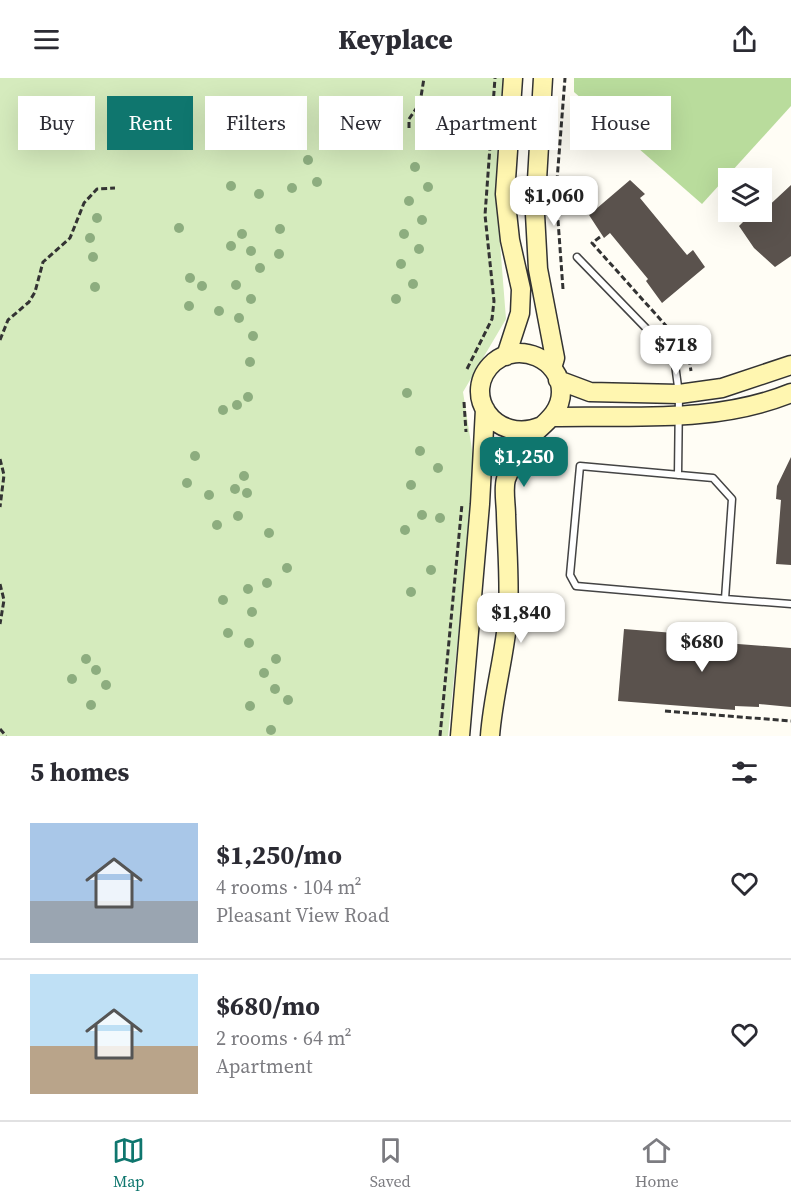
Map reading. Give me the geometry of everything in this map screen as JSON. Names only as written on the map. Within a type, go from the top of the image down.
[{"type":"main road","points":[[506,356],[520,305],[521,289],[510,240],[505,194],[513,78]]},
{"type":"main road","points":[[490,736],[508,615],[505,481],[523,446],[547,422],[558,405],[561,392],[555,374],[555,358],[538,269],[535,214],[543,78]]},
{"type":"main road","points":[[460,736],[480,504],[485,409],[482,384],[490,367],[506,356],[518,353],[531,354],[543,359],[555,374],[590,392],[679,394],[722,388],[791,364]]},
{"type":"main road","points":[[485,409],[493,420],[516,432],[530,431],[547,422],[678,417],[739,409],[791,393]]},
{"type":"lane","points":[[577,257],[674,357],[679,394],[678,475]]},
{"type":"lane","points":[[725,599],[732,499],[713,478],[580,466],[570,575],[576,586],[725,599],[791,604]]},
{"type":"path","points":[[409,128],[409,119],[420,103],[424,78]]},
{"type":"path","points":[[563,289],[556,193],[565,78]]},
{"type":"path","points":[[0,340],[11,315],[29,302],[35,292],[36,281],[44,262],[70,238],[75,230],[84,203],[97,189],[115,188]]},
{"type":"path","points":[[600,237],[592,243],[685,347],[691,371]]},
{"type":"path","points":[[0,459],[4,475],[0,507]]},
{"type":"path","points":[[0,584],[4,600],[0,624]]},
{"type":"path","points":[[665,711],[791,721]]},
{"type":"path","points":[[0,729],[6,736]]},
{"type":"green space","points":[[0,78],[504,78],[503,96],[415,96],[415,150],[500,150],[497,205],[506,319],[463,392],[475,469],[448,736],[0,736]]},
{"type":"green space","points":[[574,78],[791,78],[791,106],[735,168],[718,168],[718,186],[702,204],[640,150],[671,150],[671,96],[579,96],[574,92]]},
{"type":"building","points":[[630,180],[645,194],[640,198],[687,255],[693,250],[705,267],[662,303],[646,281],[648,279],[610,233],[604,238],[589,215]]},
{"type":"building","points":[[791,185],[791,256],[775,267],[754,248],[739,226],[743,222],[772,222],[772,203]]},
{"type":"building","points":[[791,457],[791,565],[776,564],[781,500],[776,499],[777,486]]},
{"type":"building","points":[[624,629],[674,633],[673,639],[791,648],[791,707],[759,704],[759,707],[735,706],[735,710],[618,701]]}]
